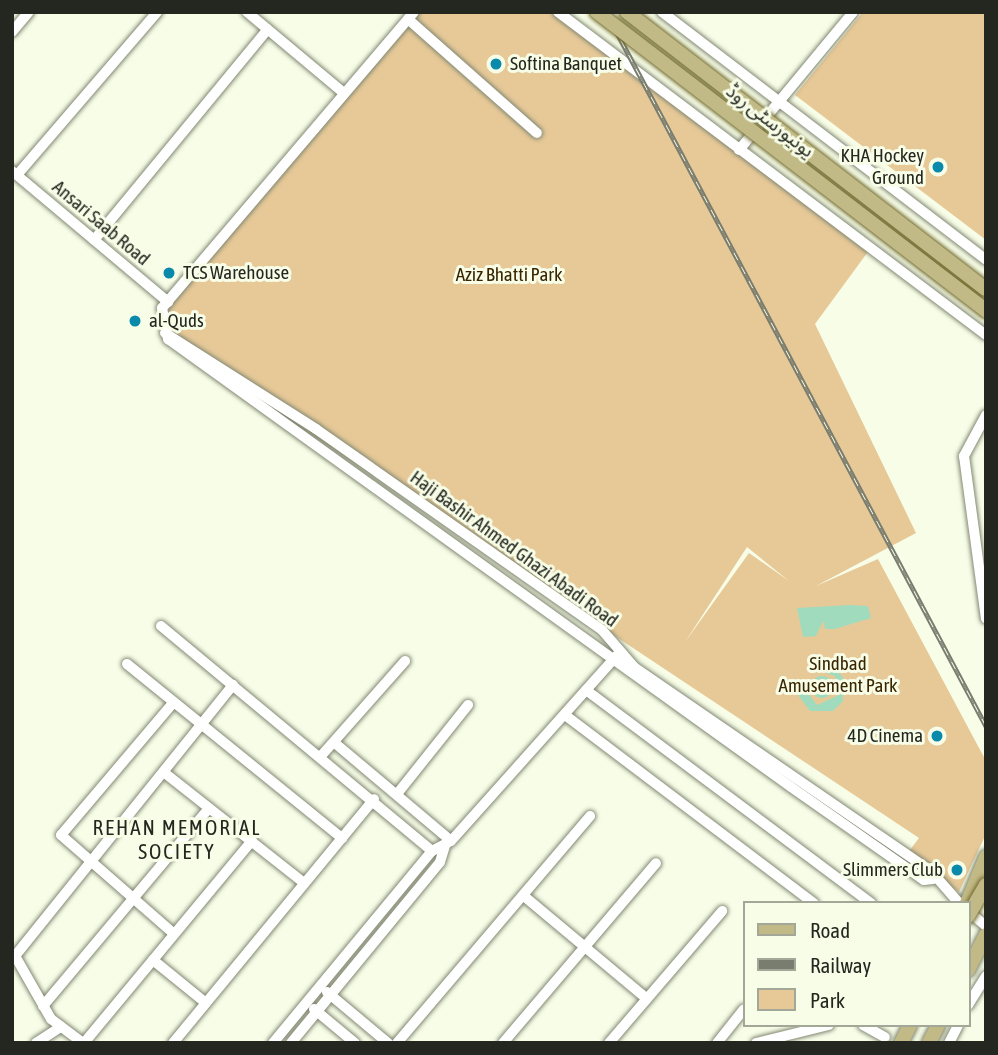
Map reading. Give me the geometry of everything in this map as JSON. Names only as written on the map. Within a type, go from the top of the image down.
[{"type":"main road","name":"یونیورسٹی روڈ","points":[[597,12],[986,311]]},
{"type":"main road","name":"یونیورسٹی روڈ","points":[[627,12],[986,289]]},
{"type":"main road","points":[[959,901],[986,857]]},
{"type":"main road","points":[[970,913],[986,885]]},
{"type":"main road","points":[[970,967],[986,935]]},
{"type":"main road","points":[[970,967],[986,944]]},
{"type":"main road","points":[[901,1043],[909,1027]]},
{"type":"main road","points":[[929,1043],[937,1027]]},
{"type":"street","points":[[12,32],[29,12]]},
{"type":"street","points":[[15,173],[157,12]]},
{"type":"street","points":[[247,12],[344,93]]},
{"type":"street","points":[[558,12],[986,335]]},
{"type":"street","points":[[662,12],[777,103],[986,260]]},
{"type":"street","points":[[739,150],[853,12]]},
{"type":"street","points":[[167,302],[411,15],[537,133]]},
{"type":"street","points":[[94,240],[268,29]]},
{"type":"street","name":"Ansari Saab Road","points":[[15,173],[167,302]]},
{"type":"street","name":"Haji Bashir Ahmed Ghazi Abadi Road","points":[[167,302],[166,333],[617,655],[913,872],[933,879],[957,901]]},
{"type":"street","points":[[986,415],[964,456],[986,619]]},
{"type":"street","points":[[161,626],[374,799],[432,851]]},
{"type":"street","points":[[291,1043],[440,862],[448,844],[617,655]]},
{"type":"street","points":[[321,756],[336,744],[405,661]]},
{"type":"street","points":[[127,664],[342,838]]},
{"type":"street","points":[[233,685],[166,774],[89,863],[15,956],[43,1006],[61,1027],[83,1043],[252,841]]},
{"type":"street","points":[[586,690],[868,901]]},
{"type":"street","points":[[173,703],[61,835],[89,863],[174,934]]},
{"type":"street","points":[[397,794],[468,705]]},
{"type":"street","points":[[565,715],[811,901]]},
{"type":"street","points":[[336,744],[397,794],[448,844]]},
{"type":"street","points":[[166,774],[304,883]]},
{"type":"street","points":[[173,1043],[374,799]]},
{"type":"street","points":[[43,1006],[209,808]]},
{"type":"street","points":[[397,1043],[590,816]]},
{"type":"street","points":[[273,1043],[432,851],[448,844]]},
{"type":"street","points":[[503,1043],[656,863]]},
{"type":"street","points":[[524,896],[647,999]]},
{"type":"street","points":[[609,1043],[722,911]]},
{"type":"street","points":[[970,913],[986,926]]},
{"type":"street","points":[[153,960],[206,1003]]},
{"type":"street","points":[[970,1002],[985,981]]},
{"type":"street","points":[[319,986],[388,1043]]},
{"type":"street","points":[[307,1002],[355,1043]]},
{"type":"street","points":[[717,1043],[743,1010]]},
{"type":"street","points":[[36,1043],[61,1027]]},
{"type":"street","points":[[756,1043],[821,1027]]},
{"type":"street","points":[[866,1027],[884,1040]]},
{"type":"street","points":[[949,1043],[957,1027]]},
{"type":"green space","name":"Aziz Bhatti Park","points":[[415,12],[559,12],[870,249],[815,324],[916,533],[816,586],[878,559],[986,761],[986,834],[959,892],[907,854],[919,838],[168,339],[162,327],[167,302]],"holes":[[[747,547],[789,581],[749,553],[685,642]]]},
{"type":"green space","name":"KHA Hockey Ground","points":[[863,12],[986,12],[986,240],[795,95]]},
{"type":"shaded area","points":[[868,606],[871,618],[835,629],[825,629],[823,621],[816,636],[803,637],[797,608]]},
{"type":"shaded area","points":[[816,663],[830,664],[843,677],[843,701],[833,711],[810,711],[797,694],[799,681],[817,705],[839,695],[835,676],[817,670]]},
{"type":"shaded area","points":[[822,676],[830,679],[833,687],[830,695],[822,698],[814,695],[811,687],[814,679]]},
{"type":"railway","points":[[606,12],[986,726]]},
{"type":"place","name":"Softina Banquet","points":[[496,64]]},
{"type":"place","name":"KHA Hockey Ground","points":[[938,167]]},
{"type":"place","name":"TCS Warehouse","points":[[169,273]]},
{"type":"place","name":"al-Quds","points":[[135,321]]},
{"type":"place","name":"4D Cinema","points":[[937,736]]},
{"type":"place","name":"Slimmers Club","points":[[957,870]]},
{"type":"district","name":"REHAN MEMORIAL SOCIETY","points":[[177,839]]},
{"type":"park label","name":"Sindbad Amusement Park","points":[[838,675]]}]
